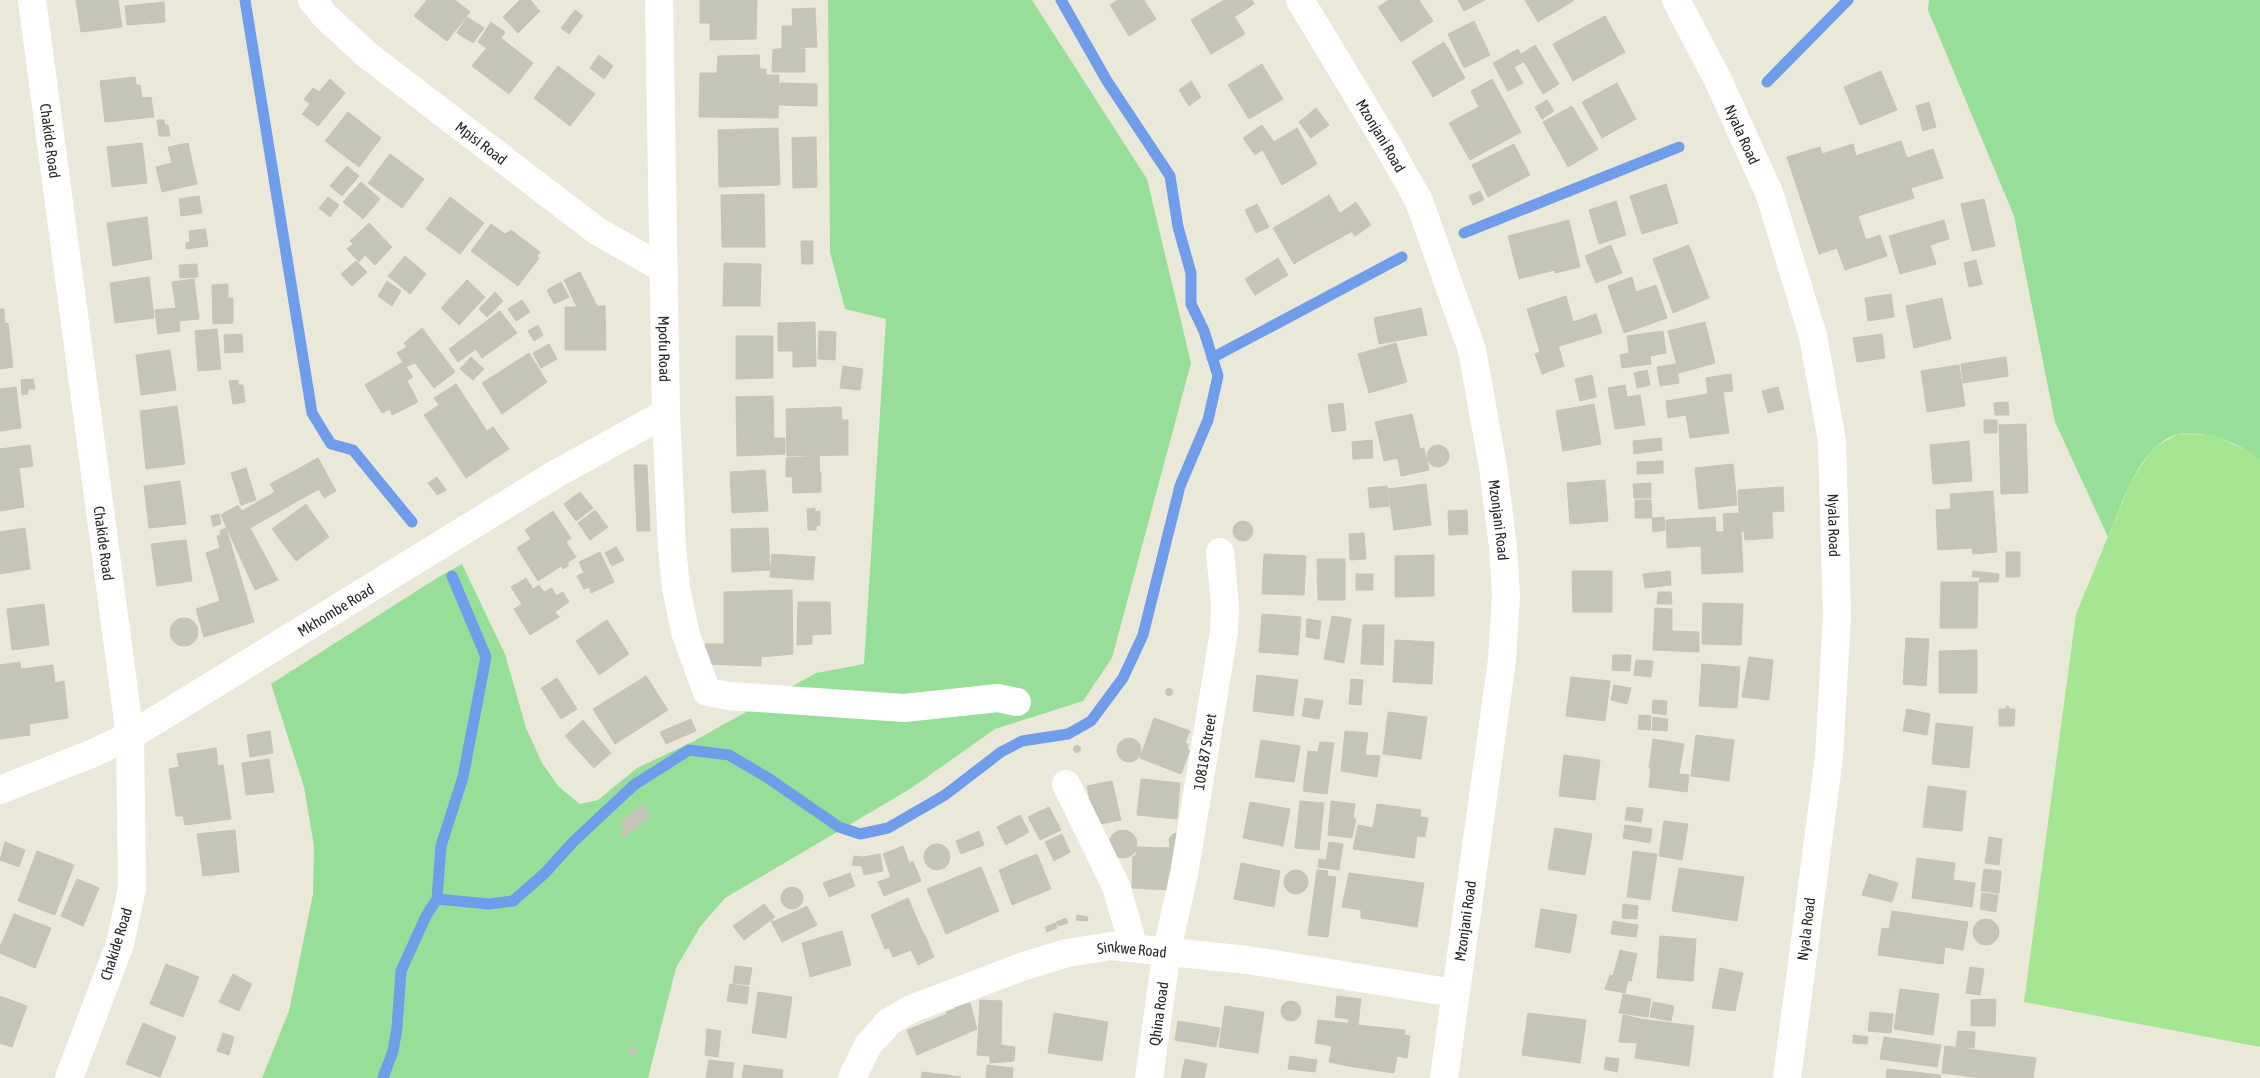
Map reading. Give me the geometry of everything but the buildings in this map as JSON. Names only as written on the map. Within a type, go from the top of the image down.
[{"type":"street","name":"Chakide Road","points":[[32,0],[130,736],[132,888],[120,944],[68,1078]]},
{"type":"street","name":"Mpisi Road","points":[[312,0],[325,16],[366,54],[582,220],[597,231],[664,269]]},
{"type":"street","name":"Mpofu Road","points":[[659,0],[666,413],[672,548],[676,588],[686,635],[707,692],[730,696],[904,708],[998,698],[1017,702]]},
{"type":"street","name":"Mzonjani Road","points":[[1300,0],[1419,201],[1472,350],[1493,467],[1503,547],[1506,595],[1502,660],[1454,992],[1444,1078]]},
{"type":"street","name":"Nyala Road","points":[[1676,0],[1718,80],[1770,195],[1813,336],[1832,441],[1837,616],[1829,757],[1787,1078]]},
{"type":"street","name":"Mkhombe Road","points":[[0,790],[91,754],[130,736],[554,475],[666,413]]},
{"type":"street","name":"108187 Street","points":[[1167,950],[1184,874],[1224,632],[1225,605],[1220,552]]},
{"type":"street","points":[[1066,784],[1116,886],[1134,948]]},
{"type":"street","name":"Sinkwe Road","points":[[852,1078],[868,1045],[883,1029],[911,1009],[1024,966],[1067,953],[1111,946],[1167,950],[1248,960],[1454,992]]},
{"type":"street","name":"Qhina Road","points":[[1149,1078],[1167,950]]},
{"type":"green space","points":[[828,0],[1032,0],[1147,179],[1191,363],[1112,658],[1083,701],[995,729],[910,789],[725,898],[700,927],[676,968],[648,1078],[262,1078],[289,1011],[313,894],[314,846],[304,787],[271,684],[440,576],[462,564],[505,654],[526,728],[542,763],[559,787],[580,804],[598,800],[637,768],[692,742],[816,673],[864,664],[886,319],[845,309],[830,252]]},
{"type":"green space","points":[[1929,0],[2260,0],[2260,460],[2238,446],[2222,439],[2205,435],[2178,434],[2165,440],[2153,450],[2134,477],[2108,537],[2055,422],[2014,216],[1928,10]]},
{"type":"green space","points":[[2178,434],[2213,435],[2252,453],[2260,460],[2260,1047],[2024,1002],[2076,614],[2130,483],[2153,448]]},
{"type":"waterway","points":[[245,0],[312,413],[331,444],[353,450],[412,522]]},
{"type":"waterway","points":[[383,1078],[393,1051],[397,1028],[401,971],[426,916],[437,899],[489,904],[513,901],[545,873],[573,842],[634,785],[689,750],[729,755],[768,778],[839,827],[860,834],[888,828],[945,795],[1001,752],[1022,741],[1068,734],[1091,721],[1123,678],[1143,635],[1180,486],[1208,420],[1218,376],[1204,331],[1191,304],[1191,273],[1178,227],[1170,176],[1107,81],[1061,0]]},
{"type":"waterway","points":[[1767,82],[1848,0]]},
{"type":"waterway","points":[[1464,233],[1679,147]]},
{"type":"waterway","points":[[1212,358],[1402,257]]},
{"type":"waterway","points":[[437,899],[441,846],[463,777],[486,657],[452,576]]}]
